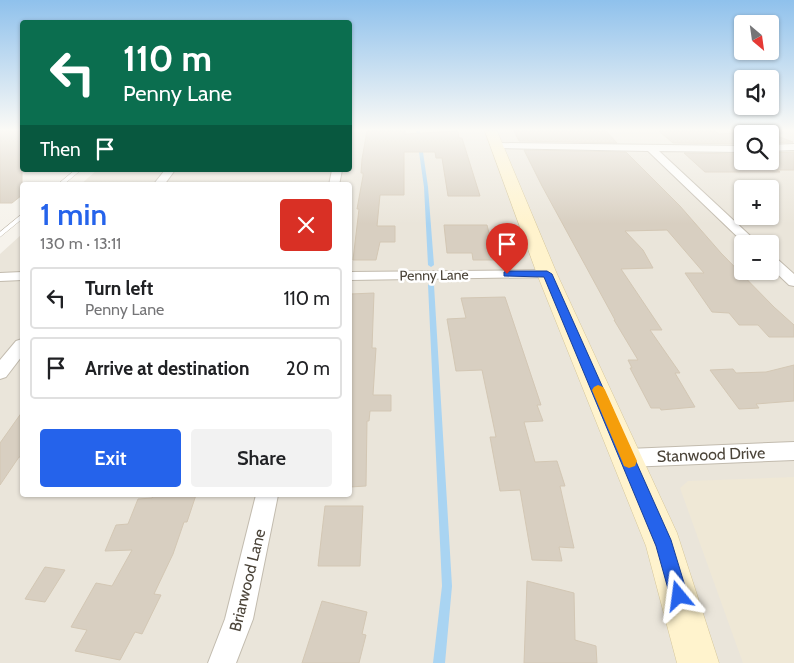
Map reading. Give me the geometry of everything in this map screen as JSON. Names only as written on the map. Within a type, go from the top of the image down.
[{"type":"street","points":[[504,162],[547,274],[628,458],[664,546],[698,663]]},
{"type":"street","points":[[666,162],[743,235]]},
{"type":"street","points":[[160,182],[168,172]]},
{"type":"street","points":[[779,268],[794,282]]},
{"type":"street","name":"Penny Lane","points":[[352,276],[547,274]]},
{"type":"street","points":[[0,277],[20,276]]},
{"type":"street","points":[[0,372],[20,347]]},
{"type":"street","name":"Stanwood Drive","points":[[628,458],[794,451]]},
{"type":"street","name":"Briarwood Lane","points":[[222,663],[239,619],[267,497]]},
{"type":"lane","points":[[64,182],[76,172]]},
{"type":"lane","points":[[0,235],[20,218]]},
{"type":"shaded area","points":[[352,162],[734,162],[734,170],[779,170],[779,162],[794,162],[794,663],[0,663],[0,254],[20,236],[20,497],[352,497],[352,182],[83,182],[95,172],[352,172]]},
{"type":"shaded area","points":[[794,477],[794,663],[743,663],[680,488],[688,481]]},
{"type":"building","points":[[0,162],[20,162],[22,182],[20,182],[20,197],[12,203],[0,203]]},
{"type":"building","points":[[362,162],[404,162],[404,195],[380,195],[377,226],[395,226],[395,242],[380,242],[376,260],[353,260],[359,209],[357,209],[363,176],[363,173],[361,173]]},
{"type":"building","points":[[443,162],[469,162],[480,196],[448,196]]},
{"type":"building","points":[[530,162],[636,162],[680,206],[734,266],[734,280],[748,280],[794,325],[794,337],[769,337],[758,325],[739,325],[729,313],[712,312],[685,273],[704,273],[667,230],[625,231],[643,250],[653,268],[621,269],[662,330],[650,330],[680,373],[675,373],[695,407],[661,410],[660,408],[651,408],[630,368],[632,368],[628,360],[638,360]]},
{"type":"building","points":[[694,162],[734,162],[734,170],[777,170],[780,172],[705,172]]},
{"type":"building","points":[[779,162],[794,162],[794,170],[779,170]]},
{"type":"building","points":[[444,225],[487,225],[496,260],[473,260],[472,253],[447,253]]},
{"type":"building","points":[[374,293],[372,348],[376,348],[373,395],[391,395],[391,411],[370,411],[369,421],[367,421],[366,486],[352,487],[352,294]]},
{"type":"building","points":[[505,297],[541,405],[537,405],[543,421],[524,422],[535,462],[557,461],[565,486],[560,486],[574,548],[559,547],[562,561],[532,560],[520,490],[500,491],[490,437],[496,437],[482,370],[456,371],[447,319],[466,318],[461,298]]},
{"type":"building","points":[[794,365],[794,401],[756,404],[759,408],[739,409],[710,370],[733,369],[736,373],[766,372]]},
{"type":"building","points":[[20,415],[20,457],[0,485],[0,443]]},
{"type":"building","points":[[195,497],[187,522],[184,522],[173,554],[154,594],[161,595],[142,634],[135,632],[120,660],[75,651],[87,630],[71,627],[96,583],[112,586],[132,550],[105,551],[116,525],[128,524],[138,499]]},
{"type":"building","points":[[325,506],[363,506],[360,566],[318,566]]},
{"type":"building","points":[[45,567],[65,570],[45,602],[25,599]]},
{"type":"building","points":[[527,581],[574,593],[575,640],[596,646],[597,663],[524,663]]},
{"type":"building","points":[[322,601],[367,612],[362,634],[366,635],[359,663],[302,663]]},
{"type":"waterway","points":[[422,162],[431,265]]},
{"type":"waterway","points":[[431,285],[447,586],[439,663]]},
{"type":"slow traffic","points":[[598,390],[629,461]]},
{"type":"route","points":[[507,274],[547,274],[628,458],[664,546],[679,596]]}]
